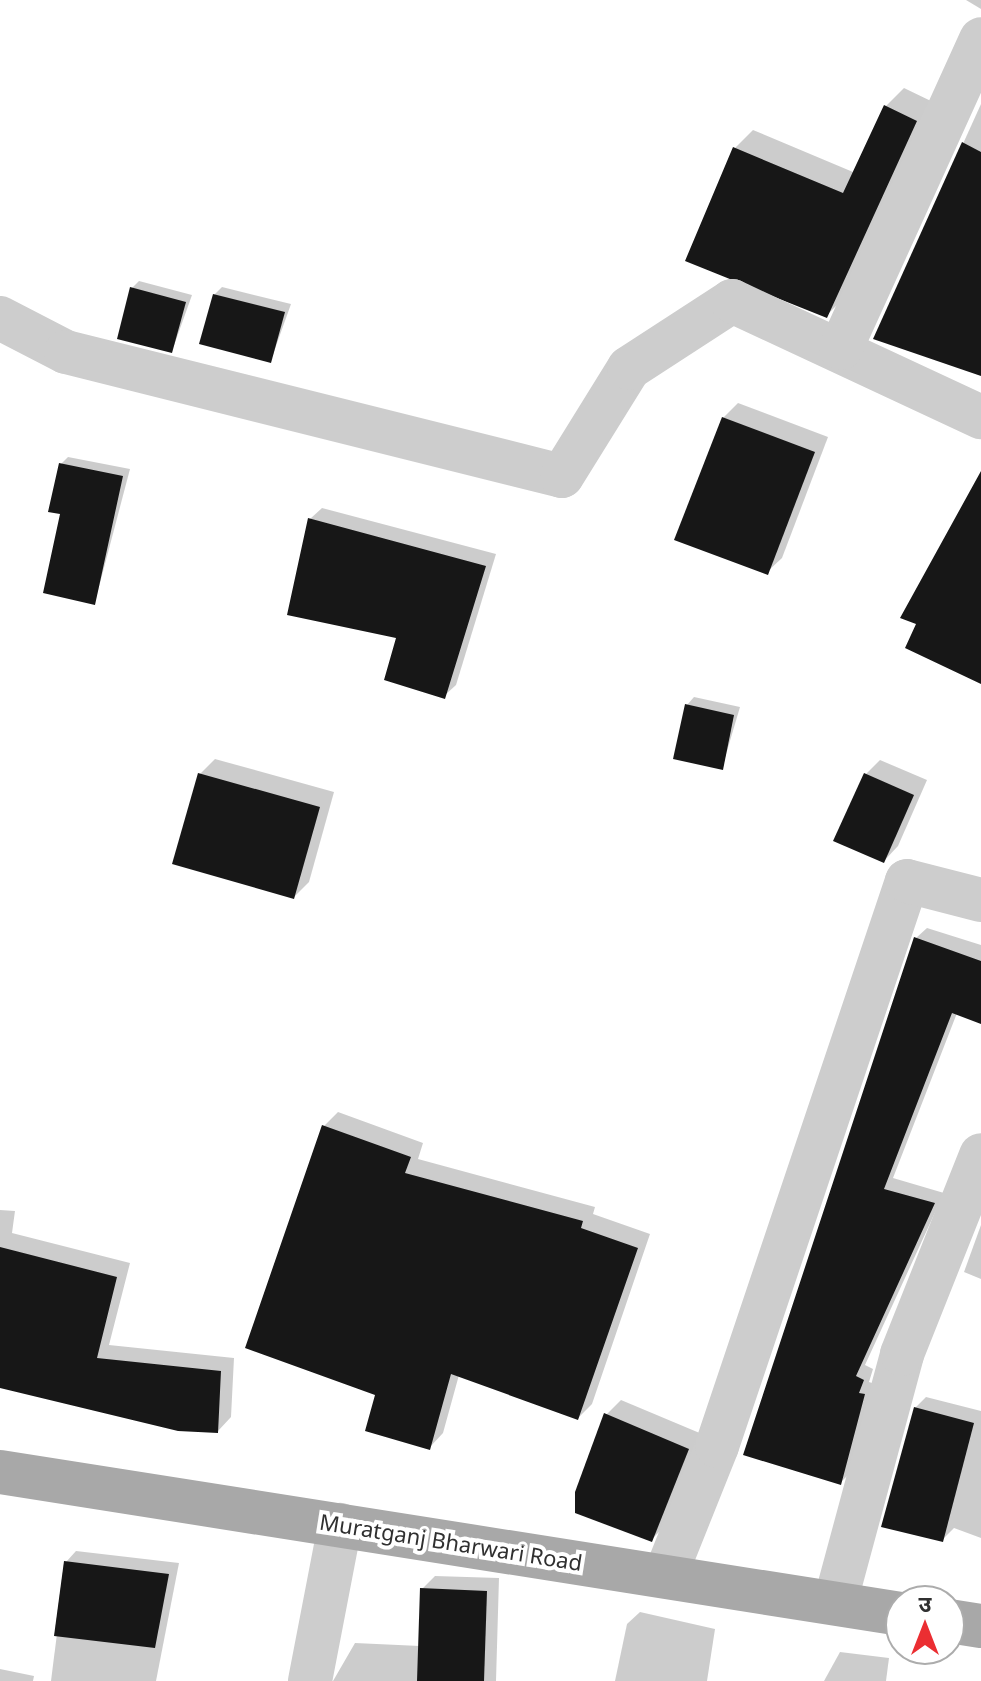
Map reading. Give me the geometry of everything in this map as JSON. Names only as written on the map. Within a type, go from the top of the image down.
[{"type":"main road","name":"Muratganj Bharwari Road","points":[[0,1472],[885,1611]]},
{"type":"street","points":[[841,348],[981,39]]},
{"type":"street","points":[[0,318],[66,352],[562,476],[629,368],[732,301],[841,348],[981,417]]},
{"type":"street","points":[[665,1576],[717,1446],[907,881],[981,900]]},
{"type":"street","points":[[835,1603],[902,1354],[981,1155]]},
{"type":"street","points":[[310,1681],[340,1525]]},
{"type":"building","points":[[884,105],[917,121],[827,318],[685,261],[733,147],[843,193]]},
{"type":"building","points":[[962,142],[981,152],[981,376],[873,339]]},
{"type":"building","points":[[130,287],[186,302],[172,353],[117,339]]},
{"type":"building","points":[[213,294],[285,312],[271,363],[199,344]]},
{"type":"building","points":[[722,417],[815,452],[768,575],[674,540]]},
{"type":"building","points":[[59,463],[123,476],[95,605],[43,593],[60,514],[48,512]]},
{"type":"building","points":[[981,471],[981,684],[905,648],[916,624],[900,618]]},
{"type":"building","points":[[308,518],[486,566],[445,699],[384,680],[396,638],[287,615]]},
{"type":"building","points":[[685,704],[734,715],[723,770],[673,759]]},
{"type":"building","points":[[198,773],[320,807],[294,899],[172,864]]},
{"type":"building","points":[[864,773],[914,795],[884,863],[833,841]]},
{"type":"building","points":[[914,937],[981,961],[981,1024],[952,1013],[884,1189],[935,1203],[856,1376],[864,1380],[859,1393],[865,1394],[841,1485],[743,1455]]},
{"type":"building","points":[[322,1125],[411,1157],[405,1173],[583,1221],[581,1228],[638,1248],[578,1420],[451,1374],[430,1450],[365,1431],[375,1395],[245,1348]]},
{"type":"building","points":[[0,1247],[117,1277],[97,1358],[221,1371],[218,1433],[178,1431],[0,1388]]},
{"type":"building","points":[[914,1407],[974,1423],[943,1542],[881,1527]]},
{"type":"building","points":[[604,1413],[689,1449],[652,1542],[575,1513],[575,1492]]},
{"type":"building","points":[[64,1561],[169,1574],[155,1648],[54,1636]]},
{"type":"building","points":[[420,1588],[487,1591],[484,1681],[417,1681]]}]
